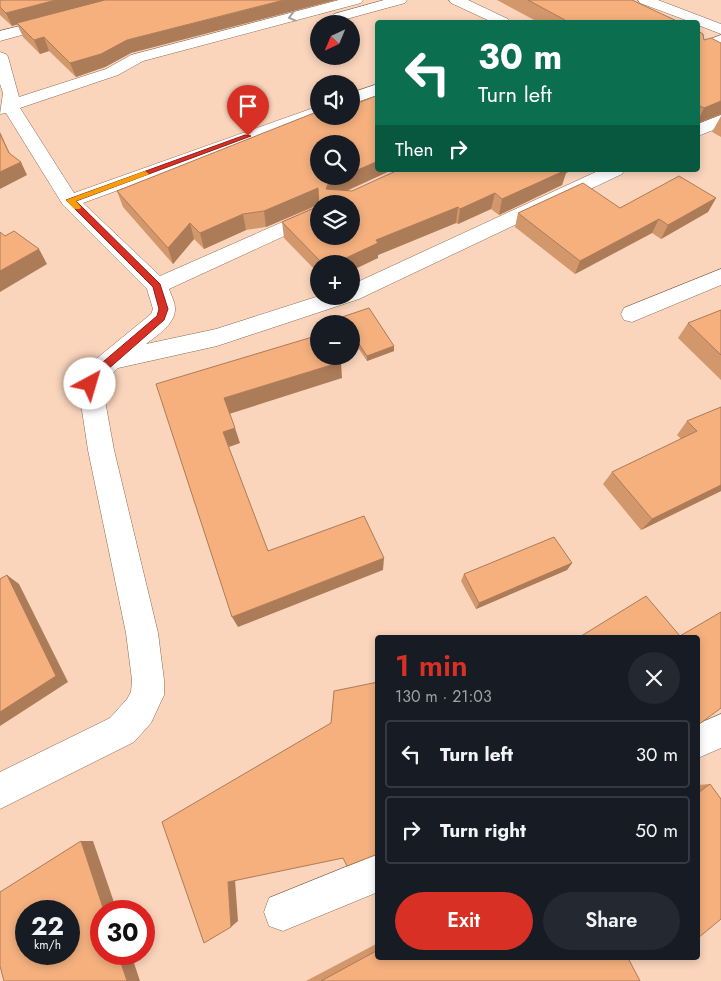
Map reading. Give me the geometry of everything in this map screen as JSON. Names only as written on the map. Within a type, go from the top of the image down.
[{"type":"street","points":[[5,107],[112,72],[137,58],[356,0]]},
{"type":"street","points":[[112,72],[152,68],[400,0]]},
{"type":"street","points":[[456,0],[498,20]]},
{"type":"street","points":[[645,0],[697,20]]},
{"type":"street","points":[[0,36],[66,18]]},
{"type":"street","points":[[700,21],[721,29]]},
{"type":"street","points":[[700,48],[721,40]]},
{"type":"street","points":[[0,57],[11,93],[5,107]]},
{"type":"street","points":[[360,96],[375,90]]},
{"type":"street","points":[[0,792],[122,730],[139,711],[147,695],[148,680],[142,633],[101,450],[90,384],[94,376],[161,318],[164,309],[157,286],[70,200],[5,107]]},
{"type":"street","points":[[70,200],[310,113]]},
{"type":"street","points":[[700,130],[721,120]]},
{"type":"street","points":[[360,290],[609,172]]},
{"type":"street","points":[[157,286],[310,216]]},
{"type":"street","points":[[632,314],[721,276]]},
{"type":"street","points":[[111,361],[217,337],[317,305]]},
{"type":"street","points":[[700,740],[721,731]]},
{"type":"street","points":[[283,912],[375,874]]},
{"type":"building","points":[[0,0],[56,0],[6,13],[0,7]]},
{"type":"building","points":[[105,0],[284,0],[127,40],[101,54],[70,63],[44,37],[34,40],[17,23]]},
{"type":"building","points":[[528,0],[632,0],[675,20],[565,20]]},
{"type":"building","points":[[700,32],[703,34],[704,40],[711,38],[721,43],[721,101],[704,108],[700,106]]},
{"type":"building","points":[[375,96],[375,162],[360,169],[360,135],[310,135],[310,185],[328,185],[326,189],[352,191],[394,172],[562,172],[502,199],[495,193],[460,209],[458,207],[376,240],[378,243],[352,255],[314,255],[282,222],[310,210],[310,245],[360,245],[360,195],[318,195],[318,188],[264,211],[243,214],[200,233],[190,223],[168,248],[117,191],[310,115],[310,125],[360,125],[360,102]]},
{"type":"building","points":[[0,134],[9,153],[21,162],[0,172]]},
{"type":"building","points":[[679,176],[716,198],[668,225],[659,219],[580,261],[518,213],[583,183],[620,208]]},
{"type":"building","points":[[14,231],[39,249],[0,271],[0,232],[5,236]]},
{"type":"building","points":[[369,308],[394,346],[367,356],[360,346],[360,315],[348,315]]},
{"type":"building","points":[[721,310],[721,355],[688,323]]},
{"type":"building","points":[[310,338],[310,365],[331,365],[224,398],[235,428],[223,432],[268,551],[364,516],[384,558],[232,617],[156,384]]},
{"type":"building","points":[[721,407],[721,485],[652,519],[612,472],[697,431],[687,421]]},
{"type":"building","points":[[554,537],[572,563],[479,603],[464,574]]},
{"type":"building","points":[[7,575],[56,676],[0,712],[0,579]]},
{"type":"building","points":[[646,596],[679,635],[583,635]]},
{"type":"building","points":[[721,612],[721,708],[700,724],[700,635],[682,635]]},
{"type":"building","points":[[375,683],[375,855],[347,866],[343,858],[228,882],[231,927],[204,943],[162,822],[331,723],[334,691]]},
{"type":"building","points":[[710,784],[721,799],[721,919],[700,936],[700,792]]},
{"type":"building","points":[[81,841],[100,900],[90,900],[90,965],[122,965],[127,981],[4,981],[0,966],[0,892]]},
{"type":"building","points":[[375,952],[375,960],[629,960],[640,981],[321,981]]},
{"type":"slow traffic","points":[[77,207],[70,200],[145,174]]},
{"type":"route","points":[[90,384],[94,376],[102,368],[161,318],[164,309],[157,286],[70,200],[248,136]]}]
